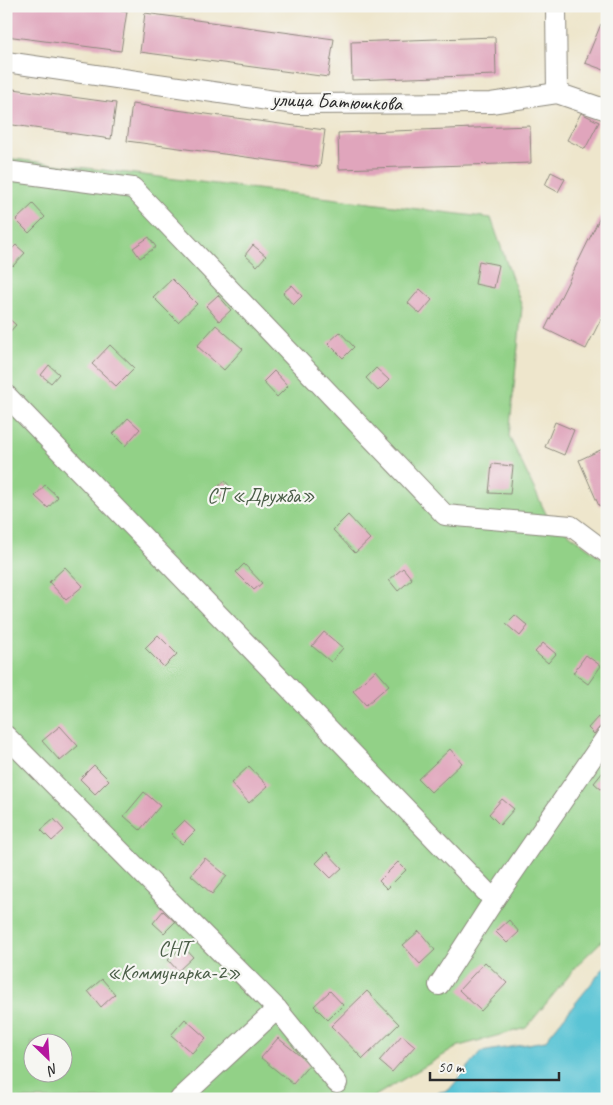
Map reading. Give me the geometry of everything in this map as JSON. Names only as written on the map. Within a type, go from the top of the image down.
[{"type":"street","points":[[556,6],[557,93]]},
{"type":"street","name":"улица Батюшкова","points":[[6,62],[295,104],[491,103],[557,93],[607,110]]},
{"type":"street","points":[[6,171],[133,188],[445,515],[571,526],[607,554]]},
{"type":"street","points":[[6,395],[494,900]]},
{"type":"street","points":[[6,736],[277,1009],[337,1083]]},
{"type":"street","points":[[439,985],[494,900],[607,736]]},
{"type":"street","points":[[180,1099],[277,1009]]},
{"type":"green space","name":"СТ «Дружба»","points":[[6,158],[491,218],[522,307],[509,436],[548,518],[607,562],[607,936],[581,961],[526,1028],[459,1046],[370,1099],[6,1099]]},
{"type":"water","points":[[607,964],[607,1099],[412,1099],[449,1090],[481,1052],[545,1041]]},
{"type":"building","points":[[6,6],[90,6],[127,11],[121,51],[6,36]]},
{"type":"building","points":[[145,13],[334,39],[328,77],[140,52]]},
{"type":"building","points":[[601,24],[607,27],[607,71],[585,63]]},
{"type":"building","points":[[495,37],[496,75],[352,80],[351,42]]},
{"type":"building","points":[[6,88],[116,103],[111,139],[6,124]]},
{"type":"building","points":[[132,104],[325,130],[320,167],[127,141]]},
{"type":"building","points":[[581,113],[599,122],[585,149],[567,140]]},
{"type":"building","points":[[530,126],[531,163],[339,169],[338,133]]},
{"type":"building","points":[[551,172],[565,179],[558,192],[545,185]]},
{"type":"building","points":[[607,203],[607,307],[586,349],[545,329]]},
{"type":"building","points":[[33,204],[45,217],[29,233],[16,220]]},
{"type":"building","points":[[149,237],[156,247],[140,258],[133,248]]},
{"type":"building","points":[[16,245],[25,253],[13,266],[6,259],[6,255]]},
{"type":"building","points":[[253,245],[266,256],[257,266],[245,255]]},
{"type":"building","points":[[479,261],[499,265],[494,288],[475,284]]},
{"type":"building","points":[[172,279],[197,304],[178,322],[153,297]]},
{"type":"building","points":[[292,285],[302,296],[293,305],[283,293]]},
{"type":"building","points":[[420,289],[432,300],[420,314],[408,303]]},
{"type":"building","points":[[218,295],[231,310],[219,321],[206,306]]},
{"type":"building","points":[[6,316],[16,325],[6,336]]},
{"type":"building","points":[[216,325],[243,349],[224,370],[197,346]]},
{"type":"building","points":[[340,332],[354,347],[343,358],[328,343]]},
{"type":"building","points":[[110,345],[134,368],[116,386],[92,364]]},
{"type":"building","points":[[49,365],[59,374],[51,383],[41,375]]},
{"type":"building","points":[[376,368],[389,380],[378,391],[366,378]]},
{"type":"building","points":[[274,371],[288,386],[277,397],[263,382]]},
{"type":"building","points":[[128,418],[140,429],[125,446],[113,434]]},
{"type":"building","points":[[555,422],[574,430],[564,455],[545,447]]},
{"type":"building","points":[[607,447],[607,502],[599,506],[579,460]]},
{"type":"building","points":[[492,464],[513,466],[510,494],[489,493]]},
{"type":"building","points":[[225,481],[232,489],[222,497],[215,489]]},
{"type":"building","points":[[45,485],[58,497],[48,508],[35,496]]},
{"type":"building","points":[[348,515],[370,539],[355,553],[333,530]]},
{"type":"building","points":[[244,564],[262,583],[254,590],[236,572]]},
{"type":"building","points":[[65,567],[83,586],[66,600],[49,582]]},
{"type":"building","points":[[403,568],[412,579],[398,591],[389,580]]},
{"type":"building","points":[[515,615],[528,626],[520,636],[506,624]]},
{"type":"building","points":[[324,632],[343,648],[331,662],[312,646]]},
{"type":"building","points":[[158,635],[177,654],[164,667],[145,648]]},
{"type":"building","points":[[543,643],[556,654],[548,663],[535,652]]},
{"type":"building","points":[[586,655],[601,666],[588,684],[573,673]]},
{"type":"building","points":[[376,670],[389,685],[366,705],[353,691]]},
{"type":"building","points":[[598,717],[604,722],[594,734],[588,728]]},
{"type":"building","points":[[60,726],[78,746],[60,761],[42,741]]},
{"type":"building","points":[[450,749],[462,763],[431,792],[418,779]]},
{"type":"building","points":[[94,765],[109,780],[95,794],[80,779]]},
{"type":"building","points":[[249,766],[268,786],[249,803],[231,783]]},
{"type":"building","points":[[607,767],[607,784],[602,790],[594,783]]},
{"type":"building","points":[[144,792],[160,806],[140,830],[124,816]]},
{"type":"building","points":[[502,799],[514,809],[500,825],[489,814]]},
{"type":"building","points":[[54,819],[64,830],[52,841],[41,830]]},
{"type":"building","points":[[184,821],[195,831],[182,844],[171,834]]},
{"type":"building","points":[[327,852],[342,868],[331,878],[316,863]]},
{"type":"building","points":[[205,858],[227,876],[212,894],[191,875]]},
{"type":"building","points":[[398,862],[406,870],[387,889],[379,881]]},
{"type":"building","points":[[163,911],[175,922],[164,933],[153,923]]},
{"type":"building","points":[[509,920],[519,932],[507,943],[496,932]]},
{"type":"building","points":[[419,931],[435,950],[420,964],[403,945]]},
{"type":"building","points":[[183,946],[193,957],[178,971],[168,960]]},
{"type":"building","points":[[485,962],[507,983],[481,1011],[459,990]]},
{"type":"building","points":[[102,979],[115,994],[101,1007],[88,991]]},
{"type":"building","points":[[330,991],[343,1005],[328,1020],[314,1006]]},
{"type":"building","points":[[367,991],[399,1024],[363,1059],[331,1026]]},
{"type":"building","points":[[185,1019],[206,1038],[192,1053],[171,1035]]},
{"type":"building","points":[[402,1035],[415,1046],[392,1072],[379,1061]]},
{"type":"building","points":[[278,1038],[310,1064],[293,1084],[261,1058]]},
{"type":"park label","name":"СНТ «Коммунарка-2»","points":[[174,960]]}]
